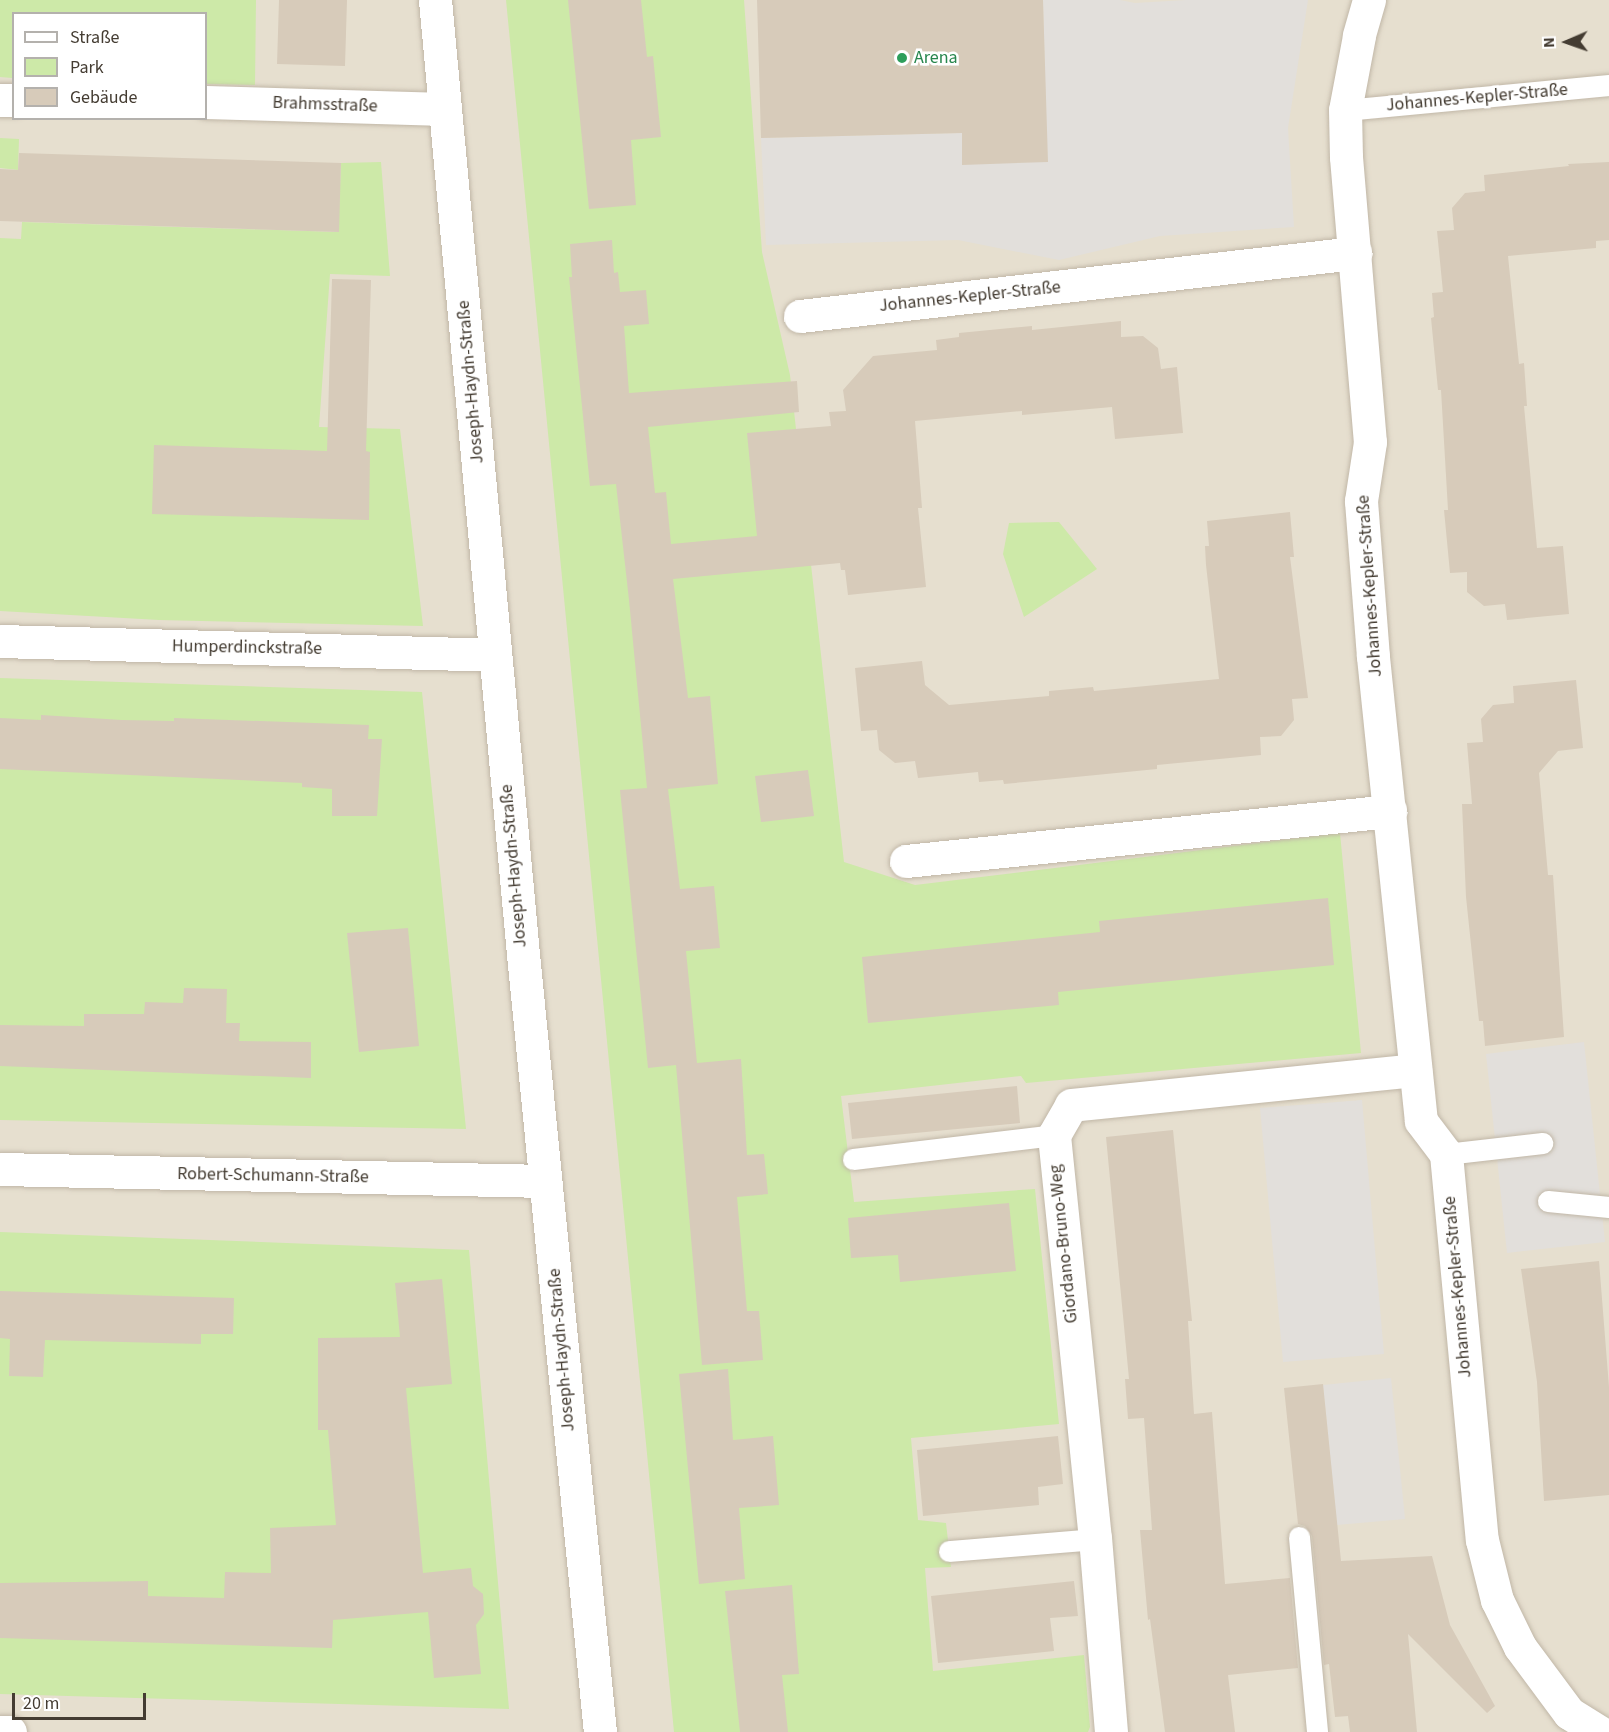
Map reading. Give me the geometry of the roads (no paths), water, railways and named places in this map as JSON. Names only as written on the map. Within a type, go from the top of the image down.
[{"type":"street","name":"Joseph-Haydn-Straße","points":[[435,0],[495,655],[600,1732]]},
{"type":"street","name":"Johannes-Kepler-Straße","points":[[1370,0],[1359,36],[1346,110],[1346,156],[1370,442],[1361,501],[1421,1121],[1446,1154],[1482,1540],[1497,1600],[1560,1723],[1600,1732]]},
{"type":"street","name":"Brahmsstraße","points":[[207,102],[445,109]]},
{"type":"street","name":"Johannes-Kepler-Straße","points":[[800,316],[1355,253]]},
{"type":"street","name":"Humperdinckstraße","points":[[0,641],[495,655]]},
{"type":"street","points":[[906,861],[1390,811]]},
{"type":"street","points":[[1054,1135],[1071,1106],[1415,1070]]},
{"type":"street","name":"Giordano-Bruno-Weg","points":[[1054,1135],[1112,1732]]},
{"type":"street","name":"Robert-Schumann-Straße","points":[[0,1169],[546,1181]]},
{"type":"street","points":[[0,1732],[10,1732]]},
{"type":"lane","name":"Johannes-Kepler-Straße","points":[[1346,110],[1609,85]]},
{"type":"lane","points":[[853,1159],[1054,1135]]},
{"type":"lane","points":[[1446,1154],[1542,1143]]},
{"type":"lane","points":[[1548,1200],[1607,1209]]},
{"type":"lane","points":[[1299,1537],[1317,1732]]},
{"type":"lane","points":[[949,1551],[1095,1539]]},
{"type":"place","name":"Arena","points":[[902,58]]}]
